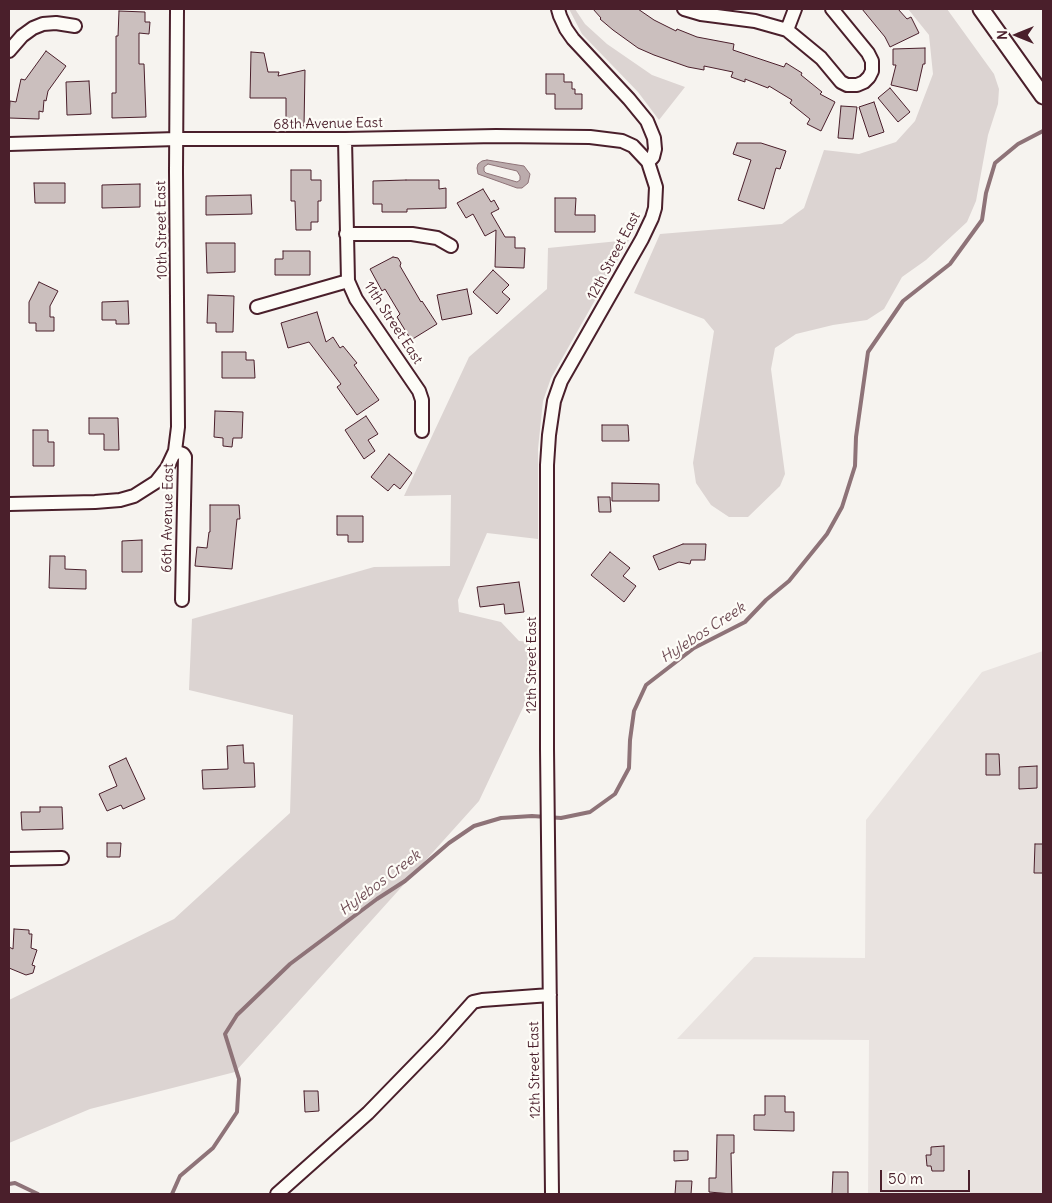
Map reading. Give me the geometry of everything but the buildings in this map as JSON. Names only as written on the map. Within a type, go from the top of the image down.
[{"type":"main road","points":[[981,9],[1042,95]]},
{"type":"street","name":"10th Street East","points":[[175,451],[178,427],[177,9]]},
{"type":"street","points":[[558,9],[566,29],[573,39],[647,121],[654,138],[655,149],[652,157],[646,158]]},
{"type":"street","points":[[684,9],[701,14],[755,21],[787,30],[821,58],[840,82],[847,85],[857,85],[864,82],[872,71],[872,61],[868,53],[832,9]]},
{"type":"street","points":[[787,30],[795,9]]},
{"type":"street","points":[[9,51],[32,28],[43,24],[56,23],[75,26]]},
{"type":"street","name":"68th Avenue East","points":[[9,144],[176,139],[590,137],[622,141],[633,146],[646,158]]},
{"type":"street","name":"11th Street East","points":[[345,139],[348,281],[356,299],[420,391],[422,400],[422,431]]},
{"type":"street","name":"12th Street East","points":[[552,1194],[546,465],[554,401],[561,381],[642,239],[652,218],[656,187],[646,158]]},
{"type":"street","points":[[346,234],[412,234],[437,238],[451,246]]},
{"type":"street","points":[[256,307],[348,281]]},
{"type":"street","name":"66th Avenue East","points":[[9,504],[95,502],[120,500],[134,496],[156,482],[167,468],[175,451],[183,454],[185,457],[182,600]]},
{"type":"street","points":[[9,859],[62,858]]},
{"type":"street","points":[[277,1194],[374,1107],[473,1002],[550,995]]},
{"type":"shaded area","points":[[569,9],[575,9],[585,24],[607,44],[652,75],[685,87],[659,120],[638,92],[582,34]]},
{"type":"shaded area","points":[[908,9],[947,9],[994,74],[999,89],[998,104],[988,135],[976,201],[967,222],[926,260],[902,277],[884,309],[867,320],[833,325],[796,334],[775,348],[771,369],[785,474],[780,486],[748,517],[729,517],[711,505],[696,483],[693,463],[714,331],[704,319],[634,293],[660,234],[782,224],[804,208],[824,150],[859,154],[896,142],[915,121],[933,74],[929,35]]},
{"type":"shaded area","points":[[487,160],[524,166],[530,174],[528,183],[522,188],[517,188],[478,174],[478,164]],"holes":[[[488,164],[517,171],[520,176],[520,180],[517,182],[486,173],[484,167]]]},
{"type":"shaded area","points":[[629,240],[551,378],[543,401],[538,449],[538,539],[487,533],[458,600],[459,612],[501,622],[519,641],[532,642],[528,697],[479,801],[235,1072],[90,1109],[9,1143],[9,1000],[174,919],[290,813],[293,715],[189,690],[192,619],[374,567],[450,566],[451,495],[404,496],[469,357],[547,289],[548,248]]},
{"type":"shaded area","points":[[1043,651],[1043,1194],[868,1194],[869,1040],[677,1039],[754,957],[865,958],[866,820],[982,672]]},
{"type":"waterway","name":"Hylebos Creek","points":[[172,1194],[180,1176],[213,1148],[237,1112],[239,1079],[225,1034],[237,1015],[290,964],[377,899],[405,881],[449,843],[474,826],[501,818],[532,816],[561,818],[590,812],[615,794],[629,768],[634,711],[646,685],[694,648],[745,622],[766,600],[789,581],[827,534],[842,507],[855,466],[856,437],[868,352],[903,301],[950,264],[982,220],[986,193],[995,163],[1018,144],[1043,131]]},
{"type":"waterway","name":"Hylebos Creek","points":[[9,1184],[15,1183],[38,1194]]}]
